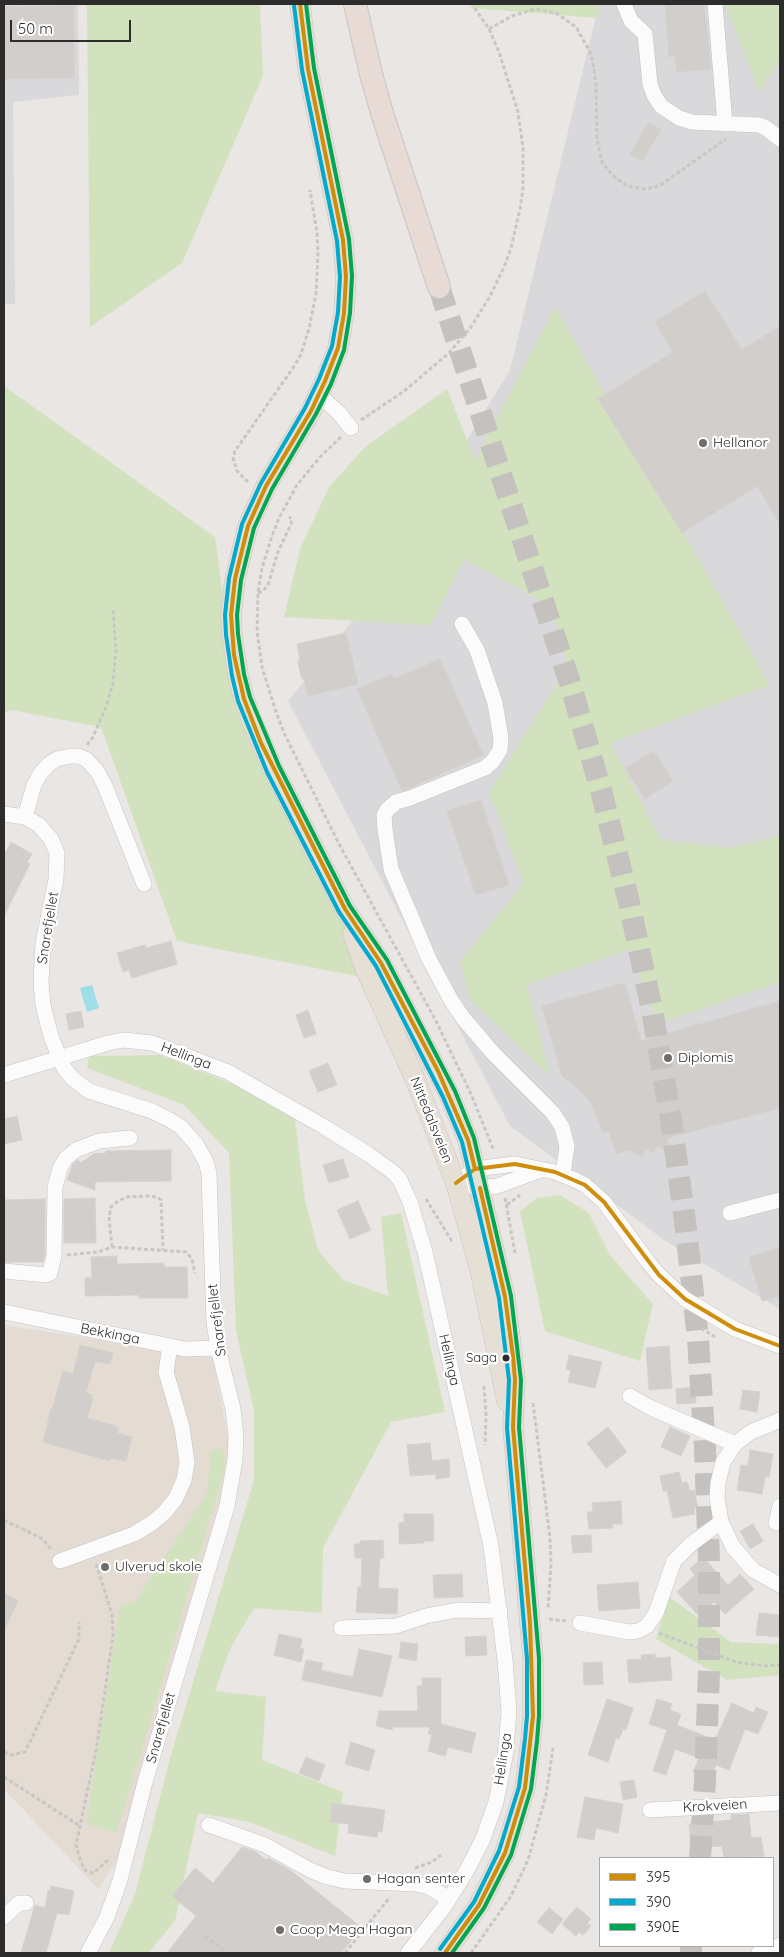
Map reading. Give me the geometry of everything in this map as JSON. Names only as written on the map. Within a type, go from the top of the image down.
[{"type":"highway","points":[[355,4],[380,106],[439,287]]},
{"type":"main road","name":"Nittedalsveien","points":[[300,4],[308,69],[340,222],[346,277],[344,313],[338,348],[319,395],[266,486],[248,526],[235,579],[231,615],[232,635],[244,700],[258,736],[345,909],[381,963],[438,1071],[468,1140],[509,1321],[515,1380],[513,1427],[533,1659],[533,1716],[528,1766],[519,1813],[498,1868],[479,1905],[445,1953]]},
{"type":"main road","name":"Nittedalsveien","points":[[345,909],[365,968],[416,1082],[456,1183],[480,1269],[513,1427]]},
{"type":"street","points":[[624,4],[631,21],[645,34],[650,84],[661,106],[679,118],[692,122],[759,125],[780,139]]},
{"type":"street","points":[[715,4],[732,124]]},
{"type":"street","points":[[319,395],[340,413],[351,428]]},
{"type":"street","points":[[462,624],[477,650],[495,703],[501,738],[500,750],[493,761],[485,768],[396,802],[388,809],[384,815],[391,869],[433,965],[463,1018],[493,1053],[553,1113],[562,1127],[567,1146],[563,1174]]},
{"type":"street","points":[[25,817],[34,785],[40,774],[57,759],[79,756],[93,764],[98,771],[144,884]]},
{"type":"street","name":"Snarefjellet","points":[[4,814],[25,817],[39,825],[47,832],[55,845],[58,862],[43,944],[41,983],[48,1025],[64,1068],[80,1085],[97,1094],[162,1116],[188,1134],[201,1153],[208,1174],[213,1300],[218,1348],[233,1408],[235,1460],[232,1484],[145,1782],[120,1880],[107,1917],[88,1953]]},
{"type":"street","name":"Hellinga","points":[[4,1075],[122,1040],[152,1043],[228,1072],[368,1154],[394,1173],[400,1180],[410,1202],[425,1252],[491,1546],[508,1689],[505,1757],[496,1802],[489,1822],[474,1858],[449,1899],[408,1953]]},
{"type":"street","points":[[4,1271],[46,1275],[50,1273],[54,1256],[55,1187],[60,1168],[66,1158],[76,1150],[92,1143],[130,1138]]},
{"type":"street","points":[[456,1183],[478,1179],[504,1184],[541,1170],[563,1174],[585,1185],[600,1198],[659,1275],[685,1299],[735,1329],[780,1346]]},
{"type":"street","points":[[730,1213],[780,1200]]},
{"type":"street","name":"Bekkinga","points":[[4,1312],[170,1346],[196,1350],[218,1348]]},
{"type":"street","points":[[60,1561],[134,1534],[152,1524],[176,1498],[184,1480],[187,1462],[185,1445],[166,1372],[170,1346]]},
{"type":"street","points":[[630,1396],[651,1408],[735,1444]]},
{"type":"street","points":[[780,1420],[751,1432],[735,1444],[723,1462],[718,1483],[718,1504],[721,1522],[733,1547],[742,1559],[759,1574],[780,1585]]},
{"type":"street","points":[[776,1523],[780,1506]]},
{"type":"street","points":[[580,1623],[629,1632],[638,1631],[646,1626],[656,1613],[674,1561],[691,1544],[721,1522]]},
{"type":"street","points":[[341,1628],[396,1626],[426,1616],[457,1610],[500,1611]]},
{"type":"street","name":"Krokveien","points":[[650,1810],[780,1803]]},
{"type":"street","points":[[209,1825],[265,1845],[310,1870],[327,1877],[345,1881],[400,1883],[429,1887],[449,1899]]},
{"type":"street","points":[[4,1918],[19,1903],[26,1903]]},
{"type":"street","points":[[759,1953],[780,1945]]},
{"type":"path","points":[[472,4],[489,29],[499,52],[518,112],[523,148],[523,181],[520,209],[505,265],[480,313],[449,353],[411,386],[334,442],[308,470],[288,500],[269,544],[258,593],[257,632],[262,667],[284,733],[339,844],[436,1021],[471,1094],[494,1152]]},
{"type":"path","points":[[489,29],[516,14],[535,9],[556,13],[576,26],[590,52],[593,62],[596,83],[597,140],[602,162],[612,175],[627,186],[644,189],[659,186],[732,135],[732,124]]},
{"type":"path","points":[[248,482],[236,471],[233,458],[235,451],[296,364],[309,329],[316,293],[318,254],[317,233],[310,190]]},
{"type":"path","points":[[258,593],[263,592],[268,585],[278,552],[292,520],[289,517]]},
{"type":"path","points":[[79,756],[93,737],[114,683],[116,649],[113,609]]},
{"type":"path","points":[[400,1180],[420,1192],[431,1205],[457,1248]]},
{"type":"path","points":[[112,1247],[109,1217],[111,1207],[126,1197],[157,1196],[161,1200],[163,1250]]},
{"type":"path","points":[[54,1256],[98,1252],[112,1247],[186,1252],[194,1266],[196,1281]]},
{"type":"path","points":[[475,1476],[483,1458],[485,1446],[486,1415],[483,1380]]},
{"type":"path","points":[[4,1520],[43,1540],[60,1561]]},
{"type":"path","points":[[542,1538],[550,1538]]},
{"type":"path","points":[[91,1550],[112,1614],[113,1636],[96,1751],[76,1845],[85,1870],[93,1873],[112,1857]]},
{"type":"path","points":[[4,1752],[11,1755],[24,1752],[79,1640],[79,1622]]},
{"type":"path","points":[[646,1626],[736,1662],[766,1666],[780,1665]]},
{"type":"path","points":[[4,1777],[80,1826]]},
{"type":"path","points":[[345,1953],[400,1883]]},
{"type":"path","points":[[205,1936],[227,1953]]},
{"type":"shaded area","points":[[4,4],[78,4],[79,95],[13,102],[15,304],[4,304]]},
{"type":"shaded area","points":[[599,4],[780,4],[780,1309],[667,1242],[510,1126],[288,701],[367,603],[510,370]]},
{"type":"shaded area","name":"Ulverud skole","points":[[4,1325],[213,1358],[233,1465],[129,1843],[98,1889],[4,1789]]},
{"type":"green space","points":[[87,4],[260,4],[263,76],[182,263],[90,327]]},
{"type":"green space","points":[[471,4],[600,4],[597,18],[472,8]]},
{"type":"green space","points":[[725,4],[780,4],[780,60],[760,92]]},
{"type":"green space","points":[[555,307],[770,685],[610,743],[661,840],[730,848],[780,836],[780,982],[658,1024],[630,949],[527,985],[550,1076],[470,999],[460,961],[524,883],[489,792],[568,666],[552,607],[464,559],[431,625],[284,617],[300,549],[329,487],[365,447],[447,389],[475,461]]},
{"type":"green space","points":[[4,386],[215,537],[226,618],[250,717],[392,983],[177,941],[101,727],[11,710],[4,713]]},
{"type":"green space","points":[[160,1055],[233,1084],[295,1119],[305,1200],[318,1250],[343,1280],[388,1296],[381,1217],[401,1213],[445,1412],[391,1422],[323,1548],[322,1613],[254,1608],[230,1649],[215,1691],[266,1697],[262,1760],[343,1792],[335,1856],[250,1822],[198,1813],[175,1921],[148,1953],[109,1953],[135,1894],[171,1755],[254,1480],[254,1411],[236,1331],[229,1153],[184,1105],[87,1068],[89,1056]]},
{"type":"green space","points":[[560,1195],[589,1213],[610,1255],[653,1304],[640,1361],[545,1331],[520,1211],[537,1198]]},
{"type":"green space","points":[[224,1448],[225,1468],[117,1833],[86,1824],[120,1606],[136,1600],[207,1494],[211,1450]]},
{"type":"green space","points":[[669,1597],[731,1642],[780,1644],[780,1675],[727,1680],[656,1639]]},
{"type":"water","points":[[92,985],[99,1008],[87,1012],[80,988]]},
{"type":"building","points":[[665,4],[704,4],[711,69],[677,72],[675,56],[669,57]]},
{"type":"building","points":[[74,6],[74,78],[4,79],[4,7]]},
{"type":"building","points":[[648,123],[661,130],[642,161],[630,154]]},
{"type":"building","name":"Hellanor","points":[[705,291],[742,350],[780,326],[780,524],[757,486],[682,533],[598,399],[673,352],[655,322]]},
{"type":"building","points":[[346,633],[358,684],[308,696],[304,679],[302,679],[300,673],[297,644]]},
{"type":"building","points":[[440,659],[483,755],[402,791],[357,689],[392,674],[394,679]]},
{"type":"building","points":[[654,751],[673,781],[645,799],[625,768]]},
{"type":"building","points":[[481,800],[509,885],[476,895],[447,811]]},
{"type":"building","points":[[11,842],[32,854],[27,862],[30,864],[4,916],[4,855]]},
{"type":"building","points":[[171,941],[177,964],[132,978],[129,970],[123,972],[117,953],[145,945],[146,948]]},
{"type":"building","name":"Diplomis","points":[[625,983],[641,1041],[780,1001],[780,1108],[667,1138],[669,1152],[657,1145],[653,1153],[646,1149],[642,1157],[630,1150],[616,1154],[609,1131],[603,1133],[592,1105],[583,1093],[562,1076],[542,1006]]},
{"type":"building","points":[[308,1010],[316,1034],[304,1038],[296,1015]]},
{"type":"building","points":[[81,1011],[84,1027],[69,1030],[66,1014]]},
{"type":"building","points":[[328,1063],[337,1085],[318,1092],[309,1071]]},
{"type":"building","points":[[17,1116],[22,1140],[4,1144],[4,1119]]},
{"type":"building","points":[[171,1150],[171,1181],[95,1182],[95,1190],[67,1180],[73,1164],[78,1160],[81,1163],[93,1154],[106,1153],[106,1151]]},
{"type":"building","points":[[343,1159],[349,1177],[329,1183],[323,1165]]},
{"type":"building","points":[[95,1198],[96,1243],[64,1243],[64,1199]]},
{"type":"building","points":[[45,1199],[45,1255],[43,1262],[4,1262],[4,1200]]},
{"type":"building","points":[[358,1201],[371,1230],[350,1239],[337,1210]]},
{"type":"building","points":[[780,1248],[780,1296],[762,1301],[749,1257]]},
{"type":"building","points":[[117,1256],[117,1264],[164,1263],[164,1267],[187,1267],[188,1298],[139,1298],[139,1295],[85,1296],[85,1278],[92,1278],[91,1257]]},
{"type":"building","points":[[80,1345],[113,1353],[110,1364],[95,1361],[86,1393],[92,1395],[91,1398],[93,1398],[87,1418],[115,1426],[118,1428],[117,1433],[132,1437],[126,1461],[111,1458],[110,1461],[43,1442],[63,1371],[73,1374]]},
{"type":"building","points":[[669,1346],[672,1388],[649,1390],[646,1348]]},
{"type":"building","points":[[569,1355],[602,1362],[595,1388],[568,1382],[571,1370],[566,1369]]},
{"type":"building","points":[[695,1387],[696,1403],[677,1404],[676,1389]]},
{"type":"building","points":[[743,1390],[760,1392],[757,1412],[740,1409]]},
{"type":"building","points":[[608,1427],[627,1452],[606,1468],[587,1443]]},
{"type":"building","points":[[670,1427],[690,1436],[681,1456],[661,1447]]},
{"type":"building","points":[[430,1443],[432,1461],[449,1459],[450,1477],[436,1479],[436,1474],[410,1476],[407,1445]]},
{"type":"building","points":[[750,1450],[773,1454],[769,1477],[765,1477],[762,1494],[737,1490],[741,1465],[748,1466]]},
{"type":"building","points":[[679,1472],[682,1483],[687,1482],[690,1491],[694,1490],[698,1507],[694,1508],[695,1514],[673,1518],[667,1491],[663,1491],[660,1476]]},
{"type":"building","points":[[621,1501],[622,1524],[612,1524],[613,1528],[589,1529],[587,1512],[593,1512],[592,1503]]},
{"type":"building","points":[[404,1514],[433,1514],[434,1541],[399,1544],[399,1523],[404,1522]]},
{"type":"building","points":[[753,1524],[763,1541],[750,1549],[740,1531]]},
{"type":"building","points":[[591,1535],[592,1552],[573,1553],[571,1536]]},
{"type":"building","points":[[383,1540],[384,1558],[380,1558],[378,1588],[398,1589],[397,1614],[356,1612],[358,1587],[361,1587],[362,1558],[355,1558],[354,1544],[360,1544],[360,1541]]},
{"type":"building","points":[[703,1557],[728,1585],[740,1574],[754,1589],[725,1614],[714,1602],[699,1616],[677,1592],[695,1575],[690,1569]]},
{"type":"building","points":[[462,1574],[463,1597],[434,1598],[433,1575]]},
{"type":"building","points":[[638,1582],[640,1608],[599,1611],[597,1585]]},
{"type":"building","points":[[4,1593],[18,1601],[4,1630]]},
{"type":"building","points":[[759,1613],[780,1615],[780,1637],[756,1635]]},
{"type":"building","points":[[279,1634],[302,1639],[300,1648],[304,1649],[301,1662],[274,1655]]},
{"type":"building","points":[[486,1636],[487,1655],[466,1656],[465,1637]]},
{"type":"building","points":[[401,1642],[418,1644],[416,1661],[399,1658]]},
{"type":"building","points":[[359,1649],[392,1656],[382,1697],[302,1680],[306,1660],[323,1663],[321,1670],[353,1677]]},
{"type":"building","points":[[655,1654],[655,1658],[670,1657],[672,1680],[629,1683],[627,1660],[642,1659],[641,1655]]},
{"type":"building","points":[[602,1662],[603,1684],[584,1685],[583,1663]]},
{"type":"building","points":[[422,1678],[441,1678],[441,1724],[476,1733],[471,1753],[448,1747],[445,1756],[428,1751],[432,1735],[428,1734],[430,1727],[393,1727],[392,1730],[376,1726],[379,1711],[418,1711],[417,1686],[422,1686]]},
{"type":"building","points":[[607,1699],[633,1708],[626,1730],[623,1729],[619,1739],[616,1738],[608,1762],[588,1755]]},
{"type":"building","points":[[657,1699],[672,1704],[670,1710],[681,1714],[677,1725],[715,1740],[732,1703],[754,1713],[756,1707],[768,1712],[758,1734],[745,1729],[729,1770],[716,1765],[711,1779],[693,1772],[699,1758],[675,1749],[666,1775],[653,1771],[667,1730],[649,1724]]},
{"type":"building","points":[[351,1742],[375,1750],[369,1771],[345,1764]]},
{"type":"building","points":[[306,1757],[325,1765],[319,1781],[299,1773]]},
{"type":"building","points":[[634,1780],[637,1797],[623,1800],[620,1782]]},
{"type":"building","points":[[585,1797],[623,1804],[618,1833],[596,1828],[594,1840],[577,1837]]},
{"type":"building","points":[[332,1803],[385,1810],[382,1832],[378,1831],[377,1837],[348,1833],[349,1824],[330,1822]]},
{"type":"building","points":[[749,1814],[751,1838],[761,1837],[764,1856],[724,1857],[722,1846],[691,1848],[689,1824],[731,1820],[731,1815]]},
{"type":"building","points":[[242,1847],[256,1852],[266,1860],[268,1858],[290,1870],[362,1928],[341,1953],[167,1953],[196,1916],[172,1896],[195,1868],[213,1883]]},
{"type":"building","points":[[51,1886],[74,1891],[69,1915],[57,1913],[46,1953],[21,1953],[35,1905],[45,1908],[48,1890],[50,1891]]},
{"type":"building","points":[[577,1907],[591,1919],[587,1923],[591,1926],[583,1935],[579,1932],[576,1936],[562,1924]]},
{"type":"building","points":[[549,1908],[563,1919],[552,1934],[537,1922]]},
{"type":"tunnel","points":[[439,287],[571,686],[602,794],[629,902],[652,1010],[671,1119],[698,1339],[705,1449],[709,1560],[709,1671],[700,1857]]},
{"type":"tunnel","points":[[691,1947],[691,1953]]},
{"type":"transit line","name":"395","points":[[300,4],[308,69],[343,240],[346,277],[344,313],[338,348],[325,381],[311,411],[266,486],[248,526],[235,579],[231,615],[234,655],[244,699],[261,743],[345,909],[381,963],[438,1071],[468,1140],[475,1169]]},
{"type":"transit line","name":"390E","points":[[306,4],[314,68],[349,239],[352,276],[350,313],[344,350],[331,384],[316,414],[272,489],[254,528],[241,580],[237,615],[238,634],[244,674],[250,697],[279,766],[350,906],[387,960],[455,1091],[474,1138],[511,1296],[521,1380],[519,1427],[539,1658],[537,1741],[531,1789],[511,1855],[484,1908],[452,1953]]},
{"type":"transit line","name":"390","points":[[294,5],[302,70],[337,241],[340,277],[338,312],[332,346],[319,379],[305,408],[261,483],[242,524],[229,578],[225,615],[226,635],[238,701],[267,772],[339,912],[376,966],[443,1097],[462,1142],[499,1298],[509,1380],[507,1428],[527,1659],[525,1739],[519,1787],[499,1851],[474,1902],[440,1949]]},
{"type":"transit line","name":"395","points":[[456,1183],[475,1169],[515,1164],[555,1172],[585,1185],[604,1202],[659,1275],[685,1299],[735,1329],[780,1346]]},
{"type":"transit line","name":"395","points":[[445,1953],[479,1905],[505,1853],[525,1788],[533,1716],[530,1623],[513,1427],[515,1380],[513,1356],[505,1297],[480,1188]]},
{"type":"place","name":"Hellanor","points":[[703,443]]},
{"type":"place","name":"Diplomis","points":[[668,1058]]},
{"type":"place","name":"Saga","points":[[506,1358]]},
{"type":"place","name":"Ulverud skole","points":[[105,1567]]},
{"type":"place","name":"Hagan senter","points":[[367,1879]]},
{"type":"place","name":"Coop Mega Hagan","points":[[280,1930]]}]
